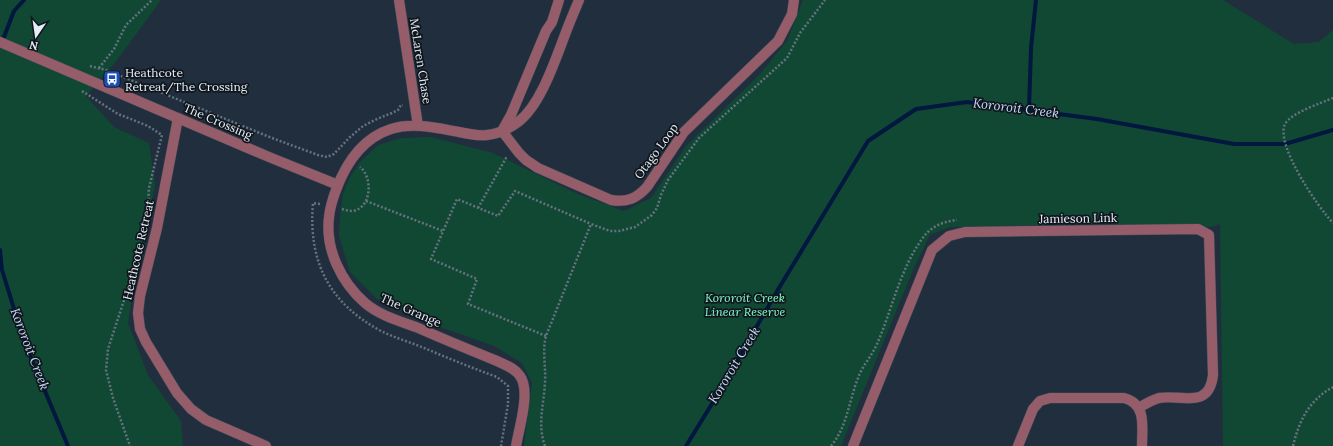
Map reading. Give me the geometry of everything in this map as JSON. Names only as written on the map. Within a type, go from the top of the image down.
[{"type":"street","name":"McLaren Chase","points":[[399,0],[418,126]]},
{"type":"street","points":[[502,131],[546,30],[552,22],[560,0]]},
{"type":"street","name":"The Grange","points":[[516,446],[524,399],[524,386],[520,376],[507,365],[384,314],[366,303],[350,287],[338,267],[329,234],[329,217],[331,206],[343,172],[357,152],[382,133],[404,126],[418,126],[487,135],[502,131],[518,123],[535,102],[552,70],[566,30],[579,0]]},
{"type":"street","name":"Otago Loop","points":[[502,131],[519,153],[538,168],[611,200],[620,202],[630,200],[640,195],[647,187],[684,132],[778,41],[792,14],[794,0]]},
{"type":"street","name":"The Crossing","points":[[0,42],[338,185]]},
{"type":"street","name":"Heathcote Retreat","points":[[178,118],[157,228],[140,296],[138,313],[140,329],[146,342],[177,393],[191,409],[206,420],[266,446]]},
{"type":"street","name":"Jamieson Link","points":[[853,446],[932,250],[949,236],[965,232],[1198,229],[1209,235],[1213,375],[1212,386],[1208,393],[1202,396],[1194,398],[1159,398],[1139,408]]},
{"type":"street","points":[[1018,446],[1033,409],[1040,401],[1050,398],[1124,398],[1131,400],[1139,408],[1142,417],[1142,446]]},
{"type":"path","points":[[152,0],[126,26],[114,49],[99,68],[272,138],[327,157],[334,154],[363,126],[398,110],[401,104],[415,105]]},
{"type":"path","points":[[546,336],[468,304],[477,278],[431,259],[457,199],[498,216],[515,191],[610,231],[618,232],[635,227],[652,215],[657,208],[668,180],[699,138],[787,58],[800,34],[825,0]]},
{"type":"path","points":[[1333,98],[1290,118],[1285,125],[1283,132],[1285,144],[1310,195],[1333,223]]},
{"type":"path","points":[[94,100],[118,114],[148,126],[162,135],[149,188],[148,210]]},
{"type":"path","points":[[478,208],[506,158],[519,153]]},
{"type":"path","points":[[331,206],[352,211],[361,207],[366,201],[369,191],[368,180],[364,170],[351,160]]},
{"type":"path","points":[[366,201],[443,231]]},
{"type":"path","points":[[831,446],[840,434],[858,378],[878,344],[894,295],[908,262],[922,239],[929,231],[946,221],[958,220]]},
{"type":"path","points":[[545,446],[540,421],[545,380],[544,344],[591,224]]},
{"type":"path","points":[[130,283],[108,349],[106,370],[113,398],[130,446]]},
{"type":"path","points":[[1294,446],[1296,432],[1303,415],[1315,400],[1333,387]]},
{"type":"green space","points":[[0,0],[161,0],[118,59],[86,96],[114,127],[149,143],[155,185],[136,271],[128,323],[148,375],[181,421],[183,446],[0,446]]},
{"type":"green space","name":"Kororoit Creek Linear Reserve","points":[[803,0],[1223,0],[1294,44],[1319,42],[1333,30],[1333,446],[1223,446],[1220,224],[1211,227],[1084,224],[950,227],[930,235],[913,270],[841,446],[524,446],[532,383],[522,363],[494,346],[429,323],[376,298],[350,272],[339,236],[343,194],[349,179],[360,162],[378,145],[401,138],[431,137],[493,153],[578,194],[624,211],[651,198],[686,146],[760,74],[787,41]]},
{"type":"waterway","name":"Kororoit Creek","points":[[2,42],[14,11],[24,0]]},
{"type":"waterway","points":[[1029,109],[1031,48],[1036,0]]},
{"type":"waterway","name":"Kororoit Creek","points":[[686,446],[868,141],[916,109],[967,102],[1097,119],[1234,144],[1285,144],[1333,130]]},
{"type":"waterway","name":"Kororoit Creek","points":[[0,250],[2,270],[24,341],[68,446]]},
{"type":"place","name":"Heathcote Retreat/The Crossing","points":[[112,79]]}]
